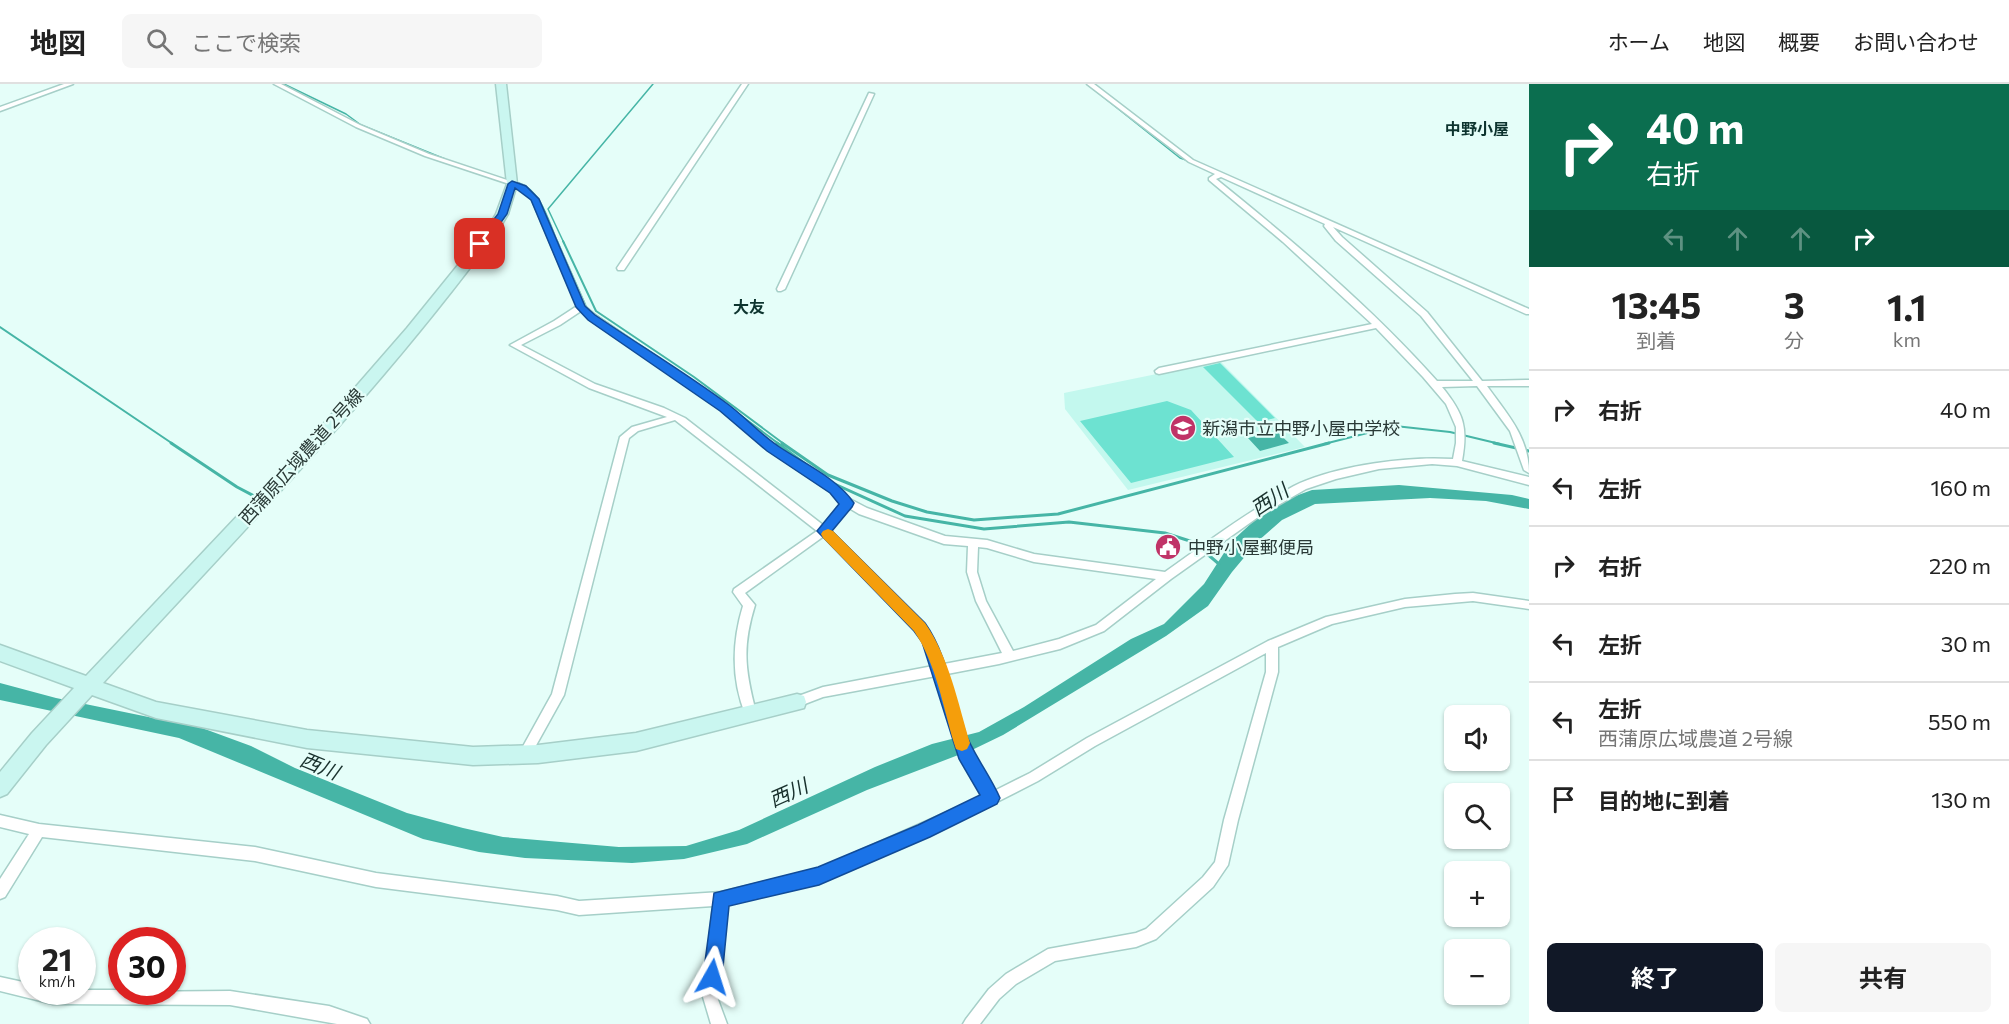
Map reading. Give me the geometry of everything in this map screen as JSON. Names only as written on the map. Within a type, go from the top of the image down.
[{"type":"street","points":[[0,109],[70,84]]},
{"type":"street","points":[[277,84],[358,126],[417,151],[523,188],[535,199],[581,307],[591,318],[724,408],[771,448],[835,489],[842,500],[862,511],[944,540],[987,544],[1034,558],[1167,576]]},
{"type":"street","name":"西蒲原広域農道 2号線","points":[[0,787],[39,738],[303,457],[412,331],[493,229],[502,214],[512,184],[501,84]]},
{"type":"street","points":[[621,267],[745,84]]},
{"type":"street","points":[[1090,84],[1185,157],[1219,175],[1529,312]]},
{"type":"street","points":[[781,289],[870,94]]},
{"type":"street","points":[[1219,175],[1211,178],[1275,229],[1378,325],[1433,384],[1452,408],[1460,423],[1457,463]]},
{"type":"street","points":[[1329,223],[1328,226],[1339,239],[1424,314],[1481,384],[1516,435],[1529,470]]},
{"type":"street","points":[[581,307],[557,323],[514,345],[592,386],[676,417],[699,432],[824,531],[920,627],[928,639],[940,670],[955,727],[968,759],[991,798]]},
{"type":"street","points":[[1159,370],[1378,325]]},
{"type":"street","points":[[1433,384],[1529,383]]},
{"type":"street","points":[[525,754],[558,694],[626,437],[635,429],[676,417]]},
{"type":"street","points":[[1516,435],[1529,437]]},
{"type":"street","points":[[0,653],[86,689],[156,710],[307,739],[462,755],[578,751],[636,742],[797,702],[823,692],[1060,644],[1100,628],[1167,576],[1257,512],[1303,486],[1335,476],[1379,466],[1419,461],[1457,463],[1529,481]]},
{"type":"street","points":[[750,712],[739,668],[740,632],[749,605],[738,592],[824,531],[848,503]]},
{"type":"street","points":[[973,543],[972,572],[981,601],[1009,655]]},
{"type":"street","points":[[0,821],[39,830],[255,854],[376,880],[557,903],[579,908],[721,899],[819,876],[924,831],[1034,777],[1090,742],[1272,644],[1330,620],[1405,603],[1473,597],[1529,605]]},
{"type":"street","points":[[970,1024],[994,994],[1011,979],[1053,954],[1136,940],[1151,934],[1208,882],[1221,865],[1231,820],[1272,672],[1272,644]]},
{"type":"street","points":[[0,892],[39,830]]},
{"type":"street","points":[[719,1024],[710,997],[721,899]]},
{"type":"street","points":[[0,984],[53,997],[230,998],[329,1014],[362,1024]]},
{"type":"shaded area","name":"新潟市立中野小屋中学校","points":[[1220,361],[1305,447],[1128,490],[1065,409],[1064,393]]},
{"type":"shaded area","points":[[1220,363],[1275,418],[1258,422],[1203,367]]},
{"type":"shaded area","points":[[1167,401],[1191,410],[1234,457],[1131,483],[1080,421]]},
{"type":"shaded area","points":[[1276,431],[1289,443],[1260,451],[1248,438]]},
{"type":"shaded area","points":[[1399,485],[1512,495],[1529,499],[1529,509],[1486,501],[1430,498],[1315,504],[1282,520],[1257,542],[1208,606],[1166,636],[1003,735],[974,749],[867,790],[747,844],[684,859],[632,863],[525,858],[479,852],[423,839],[179,738],[0,700],[0,683],[56,698],[202,728],[251,746],[295,768],[407,813],[503,837],[619,847],[686,846],[739,830],[875,767],[932,744],[979,732],[1024,707],[1131,639],[1164,624],[1204,584],[1231,542],[1257,518],[1290,498],[1312,490]]},
{"type":"waterway","points":[[284,84],[346,114],[361,125],[445,159]]},
{"type":"waterway","points":[[564,243],[548,209],[653,84]]},
{"type":"waterway","points":[[1087,84],[1180,158],[1189,161]]},
{"type":"waterway","points":[[519,183],[527,187],[539,200],[558,243]]},
{"type":"waterway","points":[[557,241],[587,309],[713,395],[779,444]]},
{"type":"waterway","points":[[563,241],[596,311],[694,377],[784,444]]},
{"type":"waterway","points":[[0,327],[173,444]]},
{"type":"waterway","points":[[1324,444],[1395,426],[1450,432],[1500,444]]},
{"type":"waterway","points":[[171,443],[237,487],[258,498]]},
{"type":"waterway","points":[[777,443],[828,481],[905,516],[984,529],[1069,522],[1165,533],[1193,542],[1219,564]]},
{"type":"waterway","points":[[782,443],[828,475],[892,501],[927,512],[974,520],[1058,514],[1329,443]]},
{"type":"waterway","points":[[1494,443],[1529,451]]},
{"type":"slow traffic","points":[[828,534],[920,627],[928,639],[962,743]]},
{"type":"place","name":"新潟市立中野小屋中学校","points":[[1183,428]]},
{"type":"place","name":"中野小屋郵便局","points":[[1168,547]]},
{"type":"district","name":"中野小屋","points":[[1477,128]]},
{"type":"district","name":"大友","points":[[749,306]]},
{"type":"route","points":[[480,244],[502,214],[512,184],[523,188],[535,199],[581,307],[591,318],[724,408],[771,448],[815,479],[835,489],[842,500],[848,503],[824,531],[920,627],[928,639],[950,702],[955,727],[968,759],[991,798],[924,831],[819,876],[721,899],[712,977]]},
{"type":"water label","name":"西川","points":[[1269,499]]},
{"type":"water label","name":"西川","points":[[320,765]]},
{"type":"water label","name":"西川","points":[[788,792]]}]
